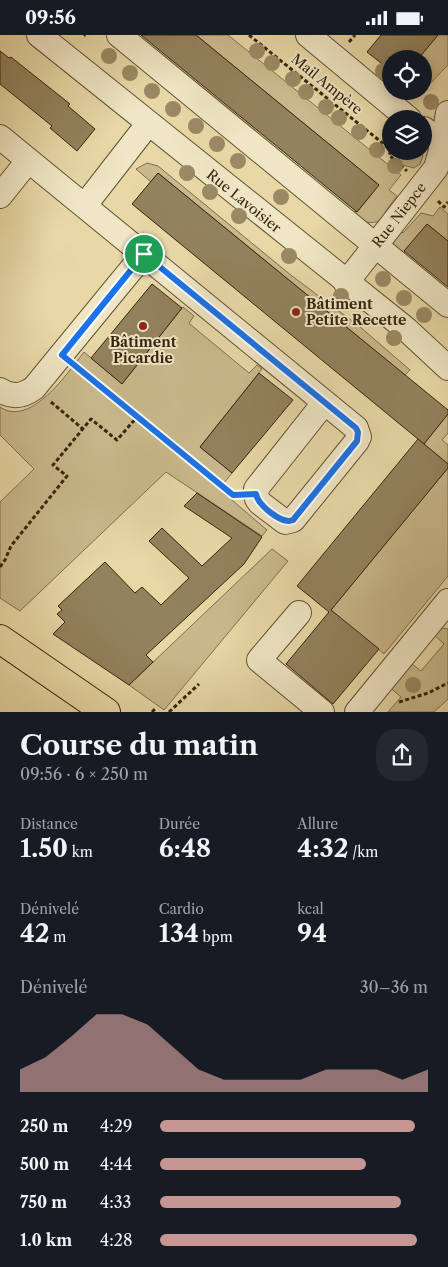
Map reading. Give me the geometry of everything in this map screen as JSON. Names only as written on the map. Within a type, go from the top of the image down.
[{"type":"main road","points":[[0,639],[106,712]]},
{"type":"street","points":[[119,35],[448,305]]},
{"type":"street","points":[[308,35],[398,110]]},
{"type":"street","name":"Rue Lavoisier","points":[[66,38],[148,124],[406,329],[448,368]]},
{"type":"street","name":"Rue Niepce","points":[[346,283],[436,168],[446,145],[448,113]]},
{"type":"street","points":[[84,205],[148,124]]},
{"type":"street","points":[[432,135],[446,145]]},
{"type":"street","points":[[0,137],[356,428],[358,432],[357,441],[293,520],[289,522],[281,521],[260,503],[256,494],[258,484],[324,403]]},
{"type":"street","points":[[0,196],[28,161]]},
{"type":"street","points":[[0,390],[9,395],[20,395],[34,388],[144,254]]},
{"type":"street","points":[[357,712],[446,607]]},
{"type":"street","points":[[299,613],[259,661],[322,712]]},
{"type":"path","name":"Mail Ampère","points":[[249,35],[382,143]]},
{"type":"path","points":[[62,355],[233,495],[256,494]]},
{"type":"path","points":[[34,388],[83,429]]},
{"type":"path","points":[[0,567],[11,547],[67,477],[53,465],[91,419],[117,440],[137,417]]},
{"type":"path","points":[[399,702],[428,693],[448,683]]},
{"type":"path","points":[[169,712],[199,684]]},
{"type":"shaded area","points":[[196,35],[228,35],[401,175],[389,190],[397,196],[385,212],[388,216],[369,223],[351,214],[354,211],[357,212],[379,185]]},
{"type":"shaded area","points":[[438,35],[448,35],[448,65],[432,82],[432,50],[426,50]]},
{"type":"shaded area","points":[[400,160],[422,160],[420,164],[414,168],[403,165]]},
{"type":"shaded area","points":[[147,163],[158,166],[292,276],[359,326],[410,370],[405,375],[158,173],[151,182],[136,169]]},
{"type":"shaded area","points":[[440,207],[448,214],[448,241],[427,224],[402,255],[395,249],[392,243],[399,230],[403,233],[421,213],[433,216]]},
{"type":"shaded area","points":[[183,307],[194,316],[189,323],[249,373],[257,365],[262,369],[200,447],[232,473],[219,489],[267,530],[262,536],[166,472],[20,611],[0,598],[0,502],[34,469],[0,435],[0,407],[12,411],[24,410],[36,404],[59,384],[84,352],[122,384]]},
{"type":"shaded area","points":[[448,414],[448,433],[442,440],[448,445],[448,464],[424,444]]},
{"type":"shaded area","points":[[448,468],[448,576],[384,654],[331,610]]},
{"type":"shaded area","points":[[272,549],[288,561],[164,710],[129,685]]},
{"type":"shaded area","points":[[442,628],[448,629],[448,699],[434,712],[388,712],[401,697],[388,686],[408,661],[421,671],[444,644],[432,633]]},
{"type":"building","points":[[141,35],[196,35],[379,185],[357,212]]},
{"type":"building","points":[[381,35],[438,35],[426,50],[382,50],[382,64],[367,52]]},
{"type":"building","points":[[0,51],[9,58],[11,57],[70,104],[68,106],[95,129],[77,151],[50,128],[52,126],[0,84]]},
{"type":"building","name":"Bâtiment Petite Recette","points":[[158,173],[448,410],[448,414],[424,444],[132,204]]},
{"type":"building","points":[[427,224],[448,241],[448,287],[404,251]]},
{"type":"building","name":"Bâtiment Picardie","points":[[152,284],[182,308],[122,384],[91,358]]},
{"type":"building","points":[[259,373],[293,400],[232,473],[200,447]]},
{"type":"building","points":[[418,439],[448,464],[448,468],[331,610],[379,649],[333,704],[286,664],[329,612],[297,586]]},
{"type":"building","points":[[197,493],[262,537],[244,564],[146,655],[153,662],[129,685],[53,634],[65,622],[57,614],[62,610],[58,606],[105,562],[135,593],[142,587],[161,605],[189,578],[149,541],[162,528],[202,566],[232,538],[184,506]]},
{"type":"place","name":"Bâtiment Petite Recette","points":[[296,312]]},
{"type":"place","name":"Bâtiment Picardie","points":[[143,326]]},
{"type":"route","points":[[144,254],[356,428],[359,437],[357,441],[293,520],[289,522],[281,521],[260,503],[256,494],[233,495],[62,355],[144,254]]}]
